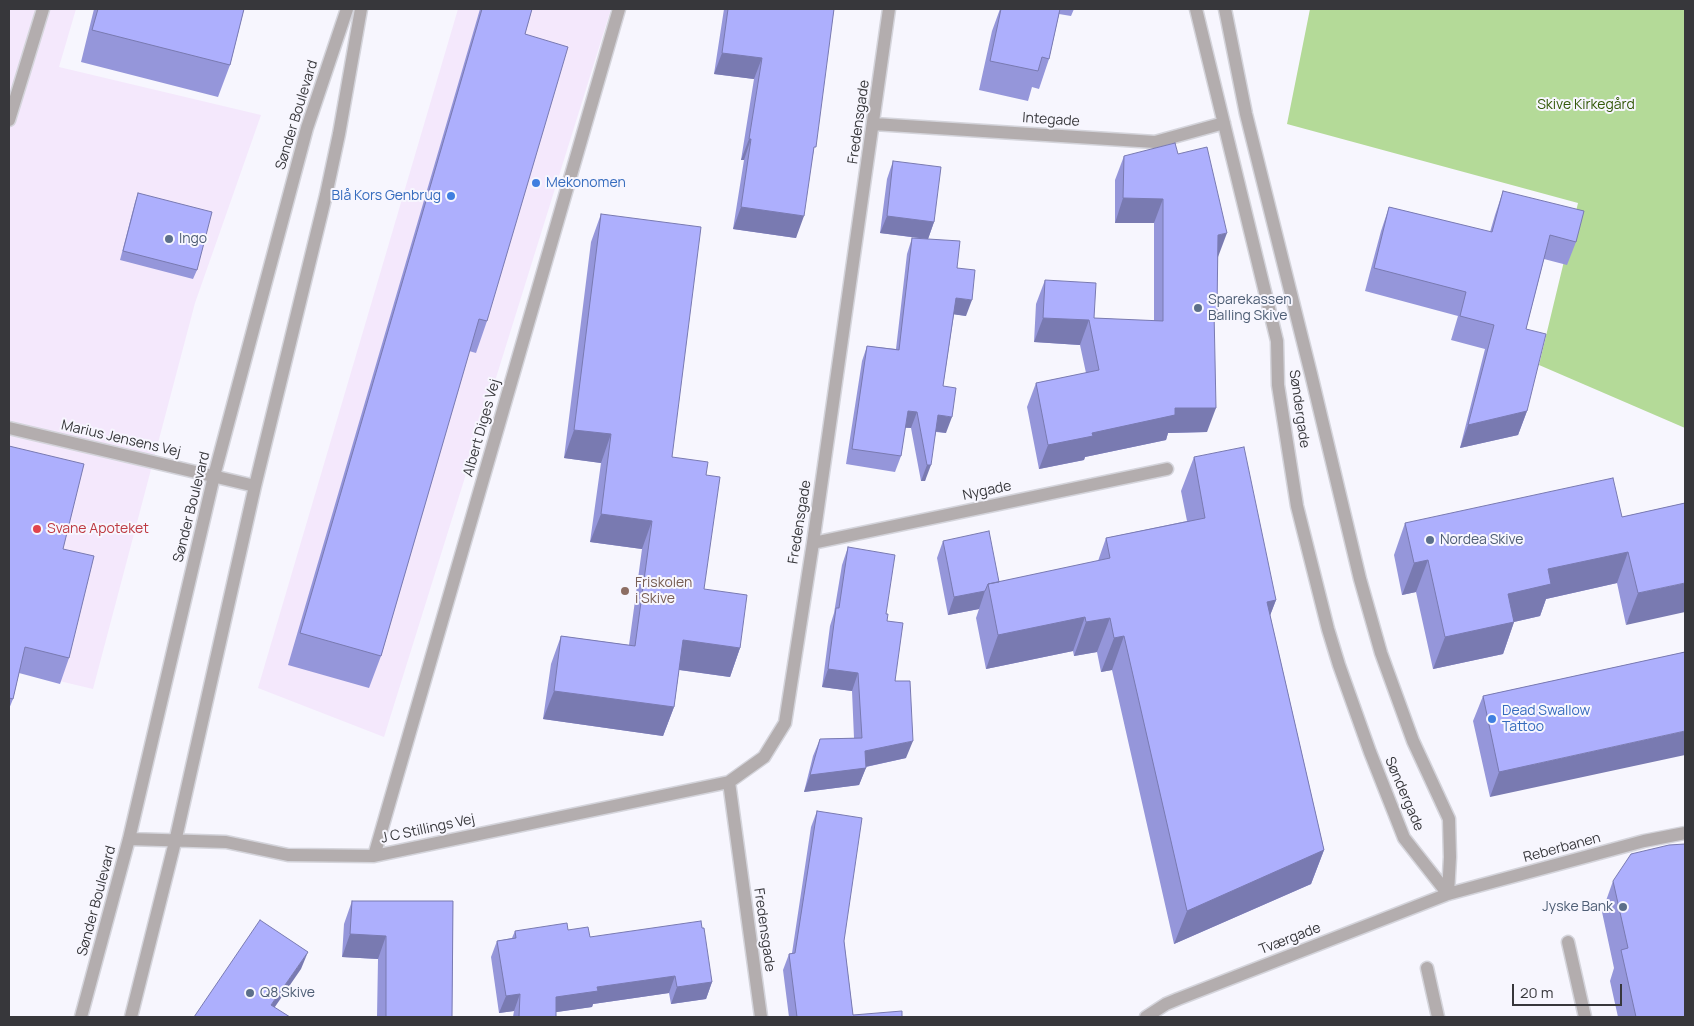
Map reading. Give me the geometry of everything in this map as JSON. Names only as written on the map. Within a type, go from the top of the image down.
[{"type":"street","points":[[9,120],[42,9]]},
{"type":"street","name":"Sønder Boulevard","points":[[82,1017],[129,839],[214,476],[307,128],[347,9]]},
{"type":"street","points":[[131,1017],[175,842],[255,486],[326,195],[361,9]]},
{"type":"street","name":"Albert Diges Vej","points":[[374,856],[619,9]]},
{"type":"street","name":"Fredensgade","points":[[760,1017],[729,782],[764,757],[785,723],[813,544],[890,9]]},
{"type":"street","name":"Søndergade","points":[[1196,9],[1277,341],[1278,385],[1298,506],[1339,665],[1370,752],[1404,838],[1448,894]]},
{"type":"street","name":"Søndergade","points":[[1225,9],[1246,114],[1360,579],[1387,671],[1413,741],[1448,819],[1450,857],[1448,894]]},
{"type":"street","name":"Integade","points":[[874,124],[1155,142],[1224,123]]},
{"type":"street","name":"Marius Jensens Vej","points":[[9,428],[255,486]]},
{"type":"street","name":"Nygade","points":[[813,544],[1167,468]]},
{"type":"street","name":"J C Stillings Vej","points":[[129,839],[175,842],[226,842],[288,855],[374,856],[729,782]]},
{"type":"street","name":"Reberbanen","points":[[1448,894],[1644,842],[1685,833]]},
{"type":"street","name":"Tværgade","points":[[1146,1017],[1166,1004],[1178,999],[1448,894]]},
{"type":"street","points":[[1568,942],[1585,1017]]},
{"type":"street","points":[[1427,968],[1438,1017]]},
{"type":"shaded area","points":[[9,9],[76,9],[59,67],[261,115],[195,303],[93,689],[9,669]]},
{"type":"shaded area","points":[[458,9],[611,9],[384,737],[258,688]]},
{"type":"green space","name":"Skive Kirkegård","points":[[1310,9],[1685,9],[1685,428],[1539,365],[1578,203],[1287,124]]},
{"type":"building","points":[[98,9],[244,9],[230,65],[92,30]]},
{"type":"building","points":[[482,9],[532,9],[525,34],[568,47],[487,321],[479,319],[381,656],[300,633]]},
{"type":"building","points":[[728,9],[834,9],[816,147],[814,147],[804,216],[741,207],[751,139],[749,139],[762,58],[722,53]]},
{"type":"building","points":[[1001,9],[1060,9],[1049,59],[1042,57],[1038,71],[990,61]]},
{"type":"building","points":[[1175,143],[1178,154],[1207,147],[1227,233],[1218,235],[1217,311],[1214,311],[1216,408],[1175,408],[1175,415],[1092,433],[1093,436],[1048,445],[1036,383],[1099,370],[1089,320],[1043,318],[1045,280],[1096,283],[1094,318],[1163,321],[1163,199],[1123,198],[1124,156]]},
{"type":"building","points":[[893,161],[941,167],[934,222],[887,216]]},
{"type":"building","points":[[1503,191],[1584,211],[1576,242],[1550,235],[1526,329],[1546,334],[1527,411],[1468,425],[1494,325],[1460,316],[1466,292],[1374,268],[1389,207],[1492,232]]},
{"type":"building","points":[[138,193],[212,212],[197,270],[123,251]]},
{"type":"building","points":[[601,214],[701,227],[672,457],[708,462],[706,475],[720,477],[704,589],[747,595],[740,648],[683,640],[674,707],[554,691],[561,636],[635,646],[652,521],[601,514],[611,434],[574,430]]},
{"type":"building","points":[[912,238],[960,241],[957,268],[975,270],[972,300],[956,298],[943,386],[956,388],[952,417],[938,415],[931,465],[927,465],[917,412],[908,411],[901,456],[852,449],[867,346],[899,350]]},
{"type":"building","points":[[9,446],[84,464],[63,549],[94,556],[69,658],[25,647],[13,699],[9,698]]},
{"type":"building","points":[[1244,447],[1276,600],[1267,602],[1324,850],[1187,911],[1124,636],[1114,638],[1110,618],[1086,622],[1085,617],[998,635],[988,584],[1110,558],[1106,538],[1205,518],[1194,457]]},
{"type":"building","points":[[1613,478],[1622,517],[1685,503],[1685,583],[1638,593],[1628,552],[1548,569],[1551,584],[1508,594],[1514,622],[1445,637],[1428,560],[1414,563],[1405,523]]},
{"type":"building","points":[[989,531],[999,582],[988,584],[985,591],[954,597],[943,541]]},
{"type":"building","points":[[848,547],[895,555],[886,614],[888,614],[887,621],[903,623],[895,681],[910,681],[913,741],[865,751],[866,768],[810,775],[820,739],[862,738],[858,673],[828,669],[836,608],[839,608]]},
{"type":"building","points":[[1685,652],[1685,731],[1499,772],[1483,696]]},
{"type":"building","points":[[817,811],[862,818],[844,941],[853,1015],[902,1011],[902,1017],[797,1017],[789,954],[795,953]]},
{"type":"building","points":[[1685,844],[1685,1017],[1636,1017],[1621,950],[1628,948],[1613,881],[1631,854],[1669,845]]},
{"type":"building","points":[[352,901],[453,901],[452,1017],[386,1017],[386,936],[350,934]]},
{"type":"building","name":"Q8 Skive","points":[[260,920],[308,952],[271,1005],[290,1017],[194,1017]]},
{"type":"building","points":[[701,921],[702,928],[704,928],[712,982],[677,987],[675,976],[597,987],[598,991],[556,997],[556,1017],[519,1017],[520,994],[506,996],[497,941],[516,938],[515,931],[567,923],[568,930],[588,927],[590,937]]},
{"type":"place","name":"Mekonomen","points":[[536,183]]},
{"type":"place","name":"Blå Kors Genbrug","points":[[451,196]]},
{"type":"place","name":"Ingo","points":[[169,239]]},
{"type":"place","name":"Sparekassen Balling Skive","points":[[1198,308]]},
{"type":"place","name":"Svane Apoteket","points":[[37,529]]},
{"type":"place","name":"Nordea Skive","points":[[1430,540]]},
{"type":"place","name":"Friskolen i Skive","points":[[625,591]]},
{"type":"place","name":"Dead Swallow Tattoo","points":[[1492,719]]},
{"type":"place","name":"Jyske Bank","points":[[1623,907]]},
{"type":"place","name":"Q8 Skive","points":[[250,993]]}]
